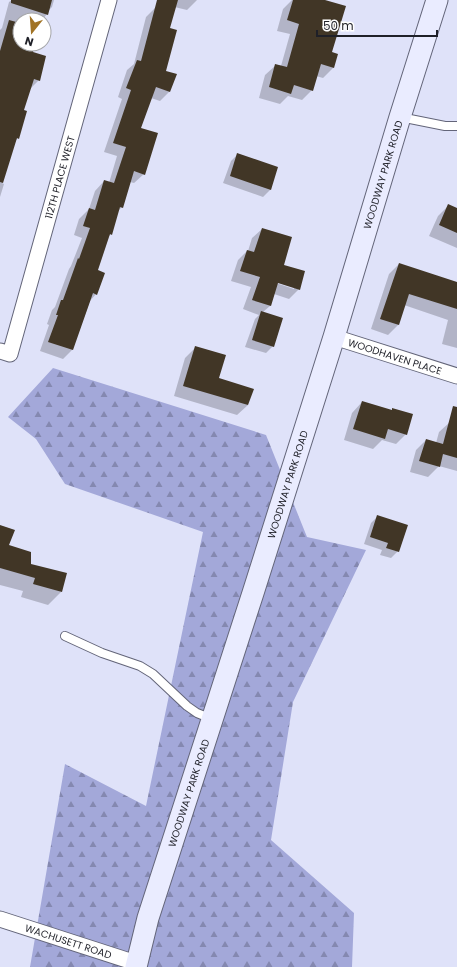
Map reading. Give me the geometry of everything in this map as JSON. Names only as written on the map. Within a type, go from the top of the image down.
[{"type":"street","name":"112TH PLACE WEST","points":[[5,353],[109,0]]},
{"type":"street","name":"WOODWAY PARK ROAD","points":[[136,965],[148,918],[334,337],[437,0]]},
{"type":"street","name":"WOODHAVEN PLACE","points":[[334,337],[457,376]]},
{"type":"street","name":"WACHUSETT ROAD","points":[[0,919],[136,965]]},
{"type":"lane","points":[[400,117],[445,126],[457,126]]},
{"type":"lane","points":[[65,636],[102,653],[140,666],[153,674],[187,706],[212,720]]},
{"type":"green space","points":[[53,368],[266,435],[307,537],[366,550],[293,702],[271,840],[354,913],[352,967],[30,967],[65,764],[146,806],[203,532],[65,484],[36,439],[8,417]]},
{"type":"building","points":[[11,0],[52,0],[49,12],[39,12],[11,3]]},
{"type":"building","points":[[157,0],[178,0],[170,28],[177,30],[166,71],[177,74],[170,92],[156,87],[141,128],[158,133],[145,175],[134,171],[123,208],[120,207],[112,235],[110,234],[98,270],[105,273],[97,295],[93,293],[73,350],[48,342],[58,315],[56,315],[61,300],[63,300],[90,228],[83,226],[89,208],[95,210],[104,180],[114,183],[126,147],[113,143],[131,90],[126,88],[137,60],[141,61]]},
{"type":"building","points":[[293,0],[325,0],[346,6],[332,52],[338,54],[334,68],[321,64],[313,91],[294,85],[291,94],[269,87],[275,64],[287,67],[299,24],[287,20]]},
{"type":"building","points":[[9,20],[12,21],[12,52],[33,52],[46,56],[40,81],[34,79],[24,110],[27,111],[19,139],[17,138],[3,183],[0,182],[0,51]]},
{"type":"building","points":[[237,153],[278,167],[271,190],[230,176]]},
{"type":"building","points":[[448,204],[457,208],[457,233],[439,225]]},
{"type":"building","points":[[262,228],[292,237],[284,265],[305,271],[300,290],[278,283],[271,306],[252,300],[260,277],[240,271],[247,250],[254,252]]},
{"type":"building","points":[[399,263],[457,282],[457,309],[409,294],[399,325],[380,319]]},
{"type":"building","points":[[261,311],[283,318],[274,347],[252,340]]},
{"type":"building","points":[[195,346],[226,355],[219,378],[254,389],[248,405],[183,386]]},
{"type":"building","points":[[362,401],[392,410],[392,408],[413,414],[407,435],[388,429],[385,439],[353,429]]},
{"type":"building","points":[[453,406],[457,407],[457,458],[443,454],[440,467],[419,461],[426,439],[443,444]]},
{"type":"building","points":[[377,515],[408,525],[399,552],[386,548],[388,543],[370,537]]},
{"type":"building","points":[[0,525],[15,530],[9,545],[31,552],[31,564],[67,573],[62,592],[33,584],[35,578],[0,568]]}]
